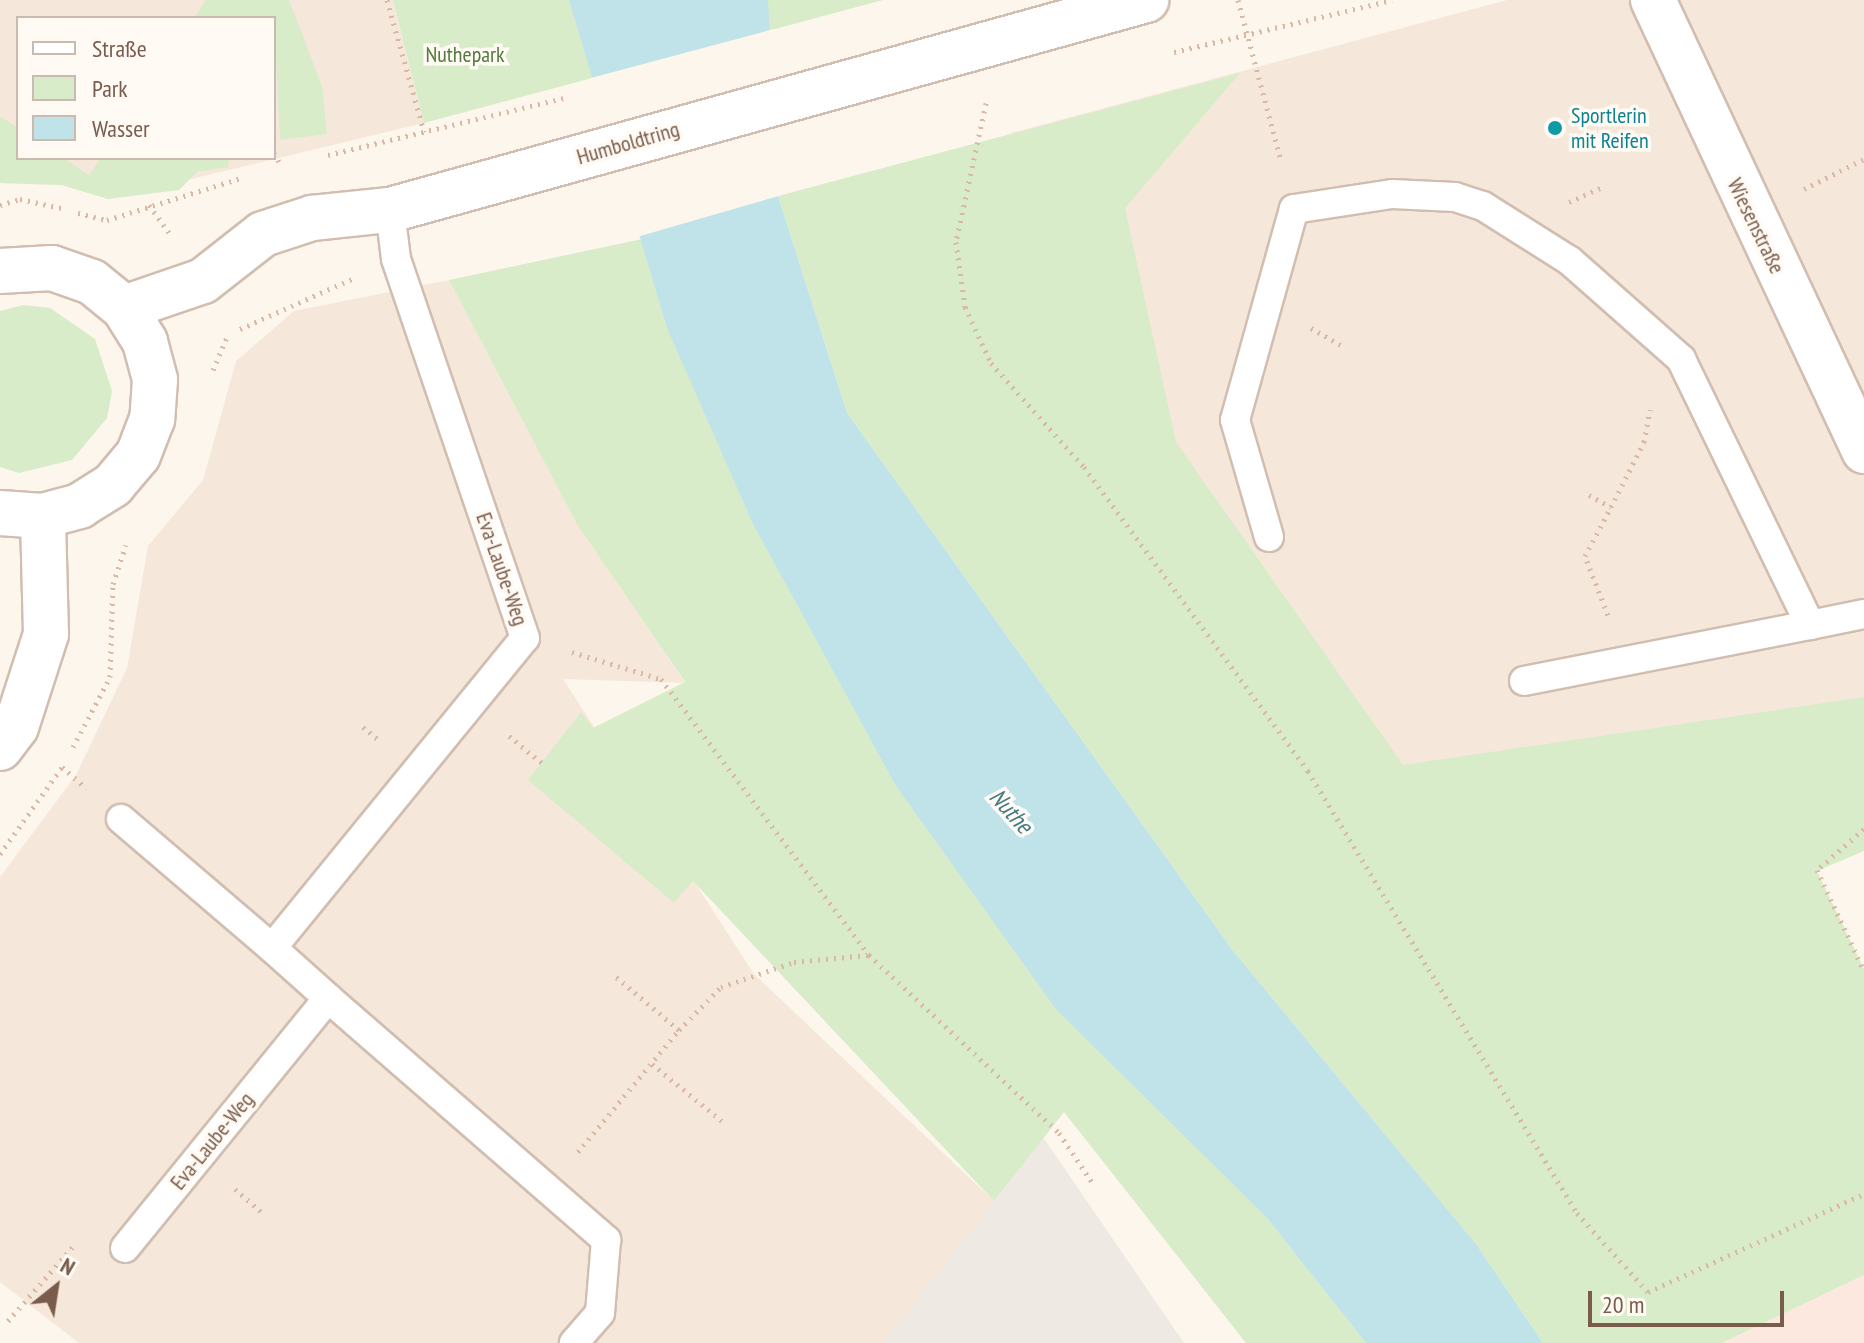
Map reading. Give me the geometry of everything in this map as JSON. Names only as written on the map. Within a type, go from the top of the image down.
[{"type":"street","name":"Humboldtring","points":[[124,308],[203,281],[263,234],[312,218],[390,210],[1146,0]]},
{"type":"street","name":"Wiesenstraße","points":[[1653,0],[1864,451]]},
{"type":"street","points":[[0,271],[52,268],[92,282],[124,308],[145,342],[155,380],[138,455],[113,485],[80,506],[43,516],[0,513]]},
{"type":"street","points":[[0,748],[16,727],[46,634],[43,516]]},
{"type":"lane","points":[[1269,537],[1235,420],[1294,209],[1392,194],[1455,197],[1483,206],[1570,261],[1635,314],[1681,359],[1810,625]]},
{"type":"lane","name":"Eva-Laube-Weg","points":[[272,948],[525,638],[396,259],[390,210]]},
{"type":"lane","points":[[1524,681],[1864,614]]},
{"type":"lane","points":[[121,819],[550,1187],[606,1240],[600,1313],[574,1343]]},
{"type":"lane","name":"Eva-Laube-Weg","points":[[125,1248],[328,998]]},
{"type":"path","points":[[387,0],[424,132]]},
{"type":"path","points":[[987,100],[956,242],[965,307],[991,363],[1084,467],[1308,771],[1577,1213],[1648,1292],[1864,1194]]},
{"type":"path","points":[[276,156],[281,165]]},
{"type":"path","points":[[0,205],[20,199],[107,220],[149,205]]},
{"type":"path","points":[[228,334],[396,259]]},
{"type":"path","points":[[1625,661],[1585,556],[1644,442],[1650,407],[1649,362],[1635,314]]},
{"type":"path","points":[[1589,495],[1611,507]]},
{"type":"path","points":[[525,638],[661,679],[869,955],[1059,1133],[1094,1185]]},
{"type":"path","points":[[1864,829],[1817,870],[1864,971]]},
{"type":"path","points":[[550,1187],[679,1030],[721,987],[794,962],[869,955]]},
{"type":"path","points":[[615,976],[679,1030]]},
{"type":"path","points":[[652,1064],[722,1121]]},
{"type":"path","points":[[8,1321],[93,1224],[125,1248]]},
{"type":"shaded area","points":[[0,0],[393,0],[424,123],[276,159],[276,16],[16,16],[16,160],[270,160],[108,199],[62,185],[0,183]]},
{"type":"shaded area","points":[[1507,0],[1864,0],[1864,727],[1358,815],[1011,133]]},
{"type":"shaded area","points":[[449,280],[574,517],[685,683],[563,679],[754,974],[994,1201],[883,1343],[79,1343],[0,1282],[0,877],[76,775],[127,668],[148,546],[203,480],[236,361],[294,311]]},
{"type":"shaded area","points":[[1043,1137],[1184,1343],[883,1343],[994,1201]]},
{"type":"shaded area","points":[[1864,1275],[1864,1343],[1722,1343]]},
{"type":"green space","points":[[206,0],[289,0],[322,86],[327,134],[280,140],[276,16],[195,16]]},
{"type":"green space","name":"Nuthepark","points":[[393,0],[883,0],[424,123]]},
{"type":"green space","points":[[1240,73],[1125,208],[1176,442],[1403,765],[1864,697],[1864,851],[1817,871],[1864,969],[1864,1275],[1722,1343],[1543,1343],[1476,1244],[1234,952],[847,413],[778,196]]},
{"type":"green space","points":[[0,116],[16,127],[16,160],[66,160],[89,175],[100,160],[229,160],[228,167],[197,172],[179,190],[108,199],[62,185],[0,183]]},
{"type":"green space","points":[[642,239],[667,328],[1266,1217],[1366,1343],[1246,1343],[1064,1112],[994,1201],[693,881],[674,903],[528,780],[581,712],[593,728],[685,682],[577,524],[449,280]]},
{"type":"green space","points":[[23,305],[50,308],[95,339],[112,391],[107,418],[72,460],[19,473],[0,467],[0,311]]},
{"type":"water","name":"Nuthe","points":[[569,0],[768,0],[778,196],[847,413],[1234,952],[1476,1244],[1543,1343],[1366,1343],[1266,1217],[1056,1009],[896,786],[753,524],[667,328]]},
{"type":"pier","points":[[774,29],[782,195],[637,237],[591,78]]},
{"type":"place","name":"Sportlerin mit Reifen","points":[[1555,128]]}]
